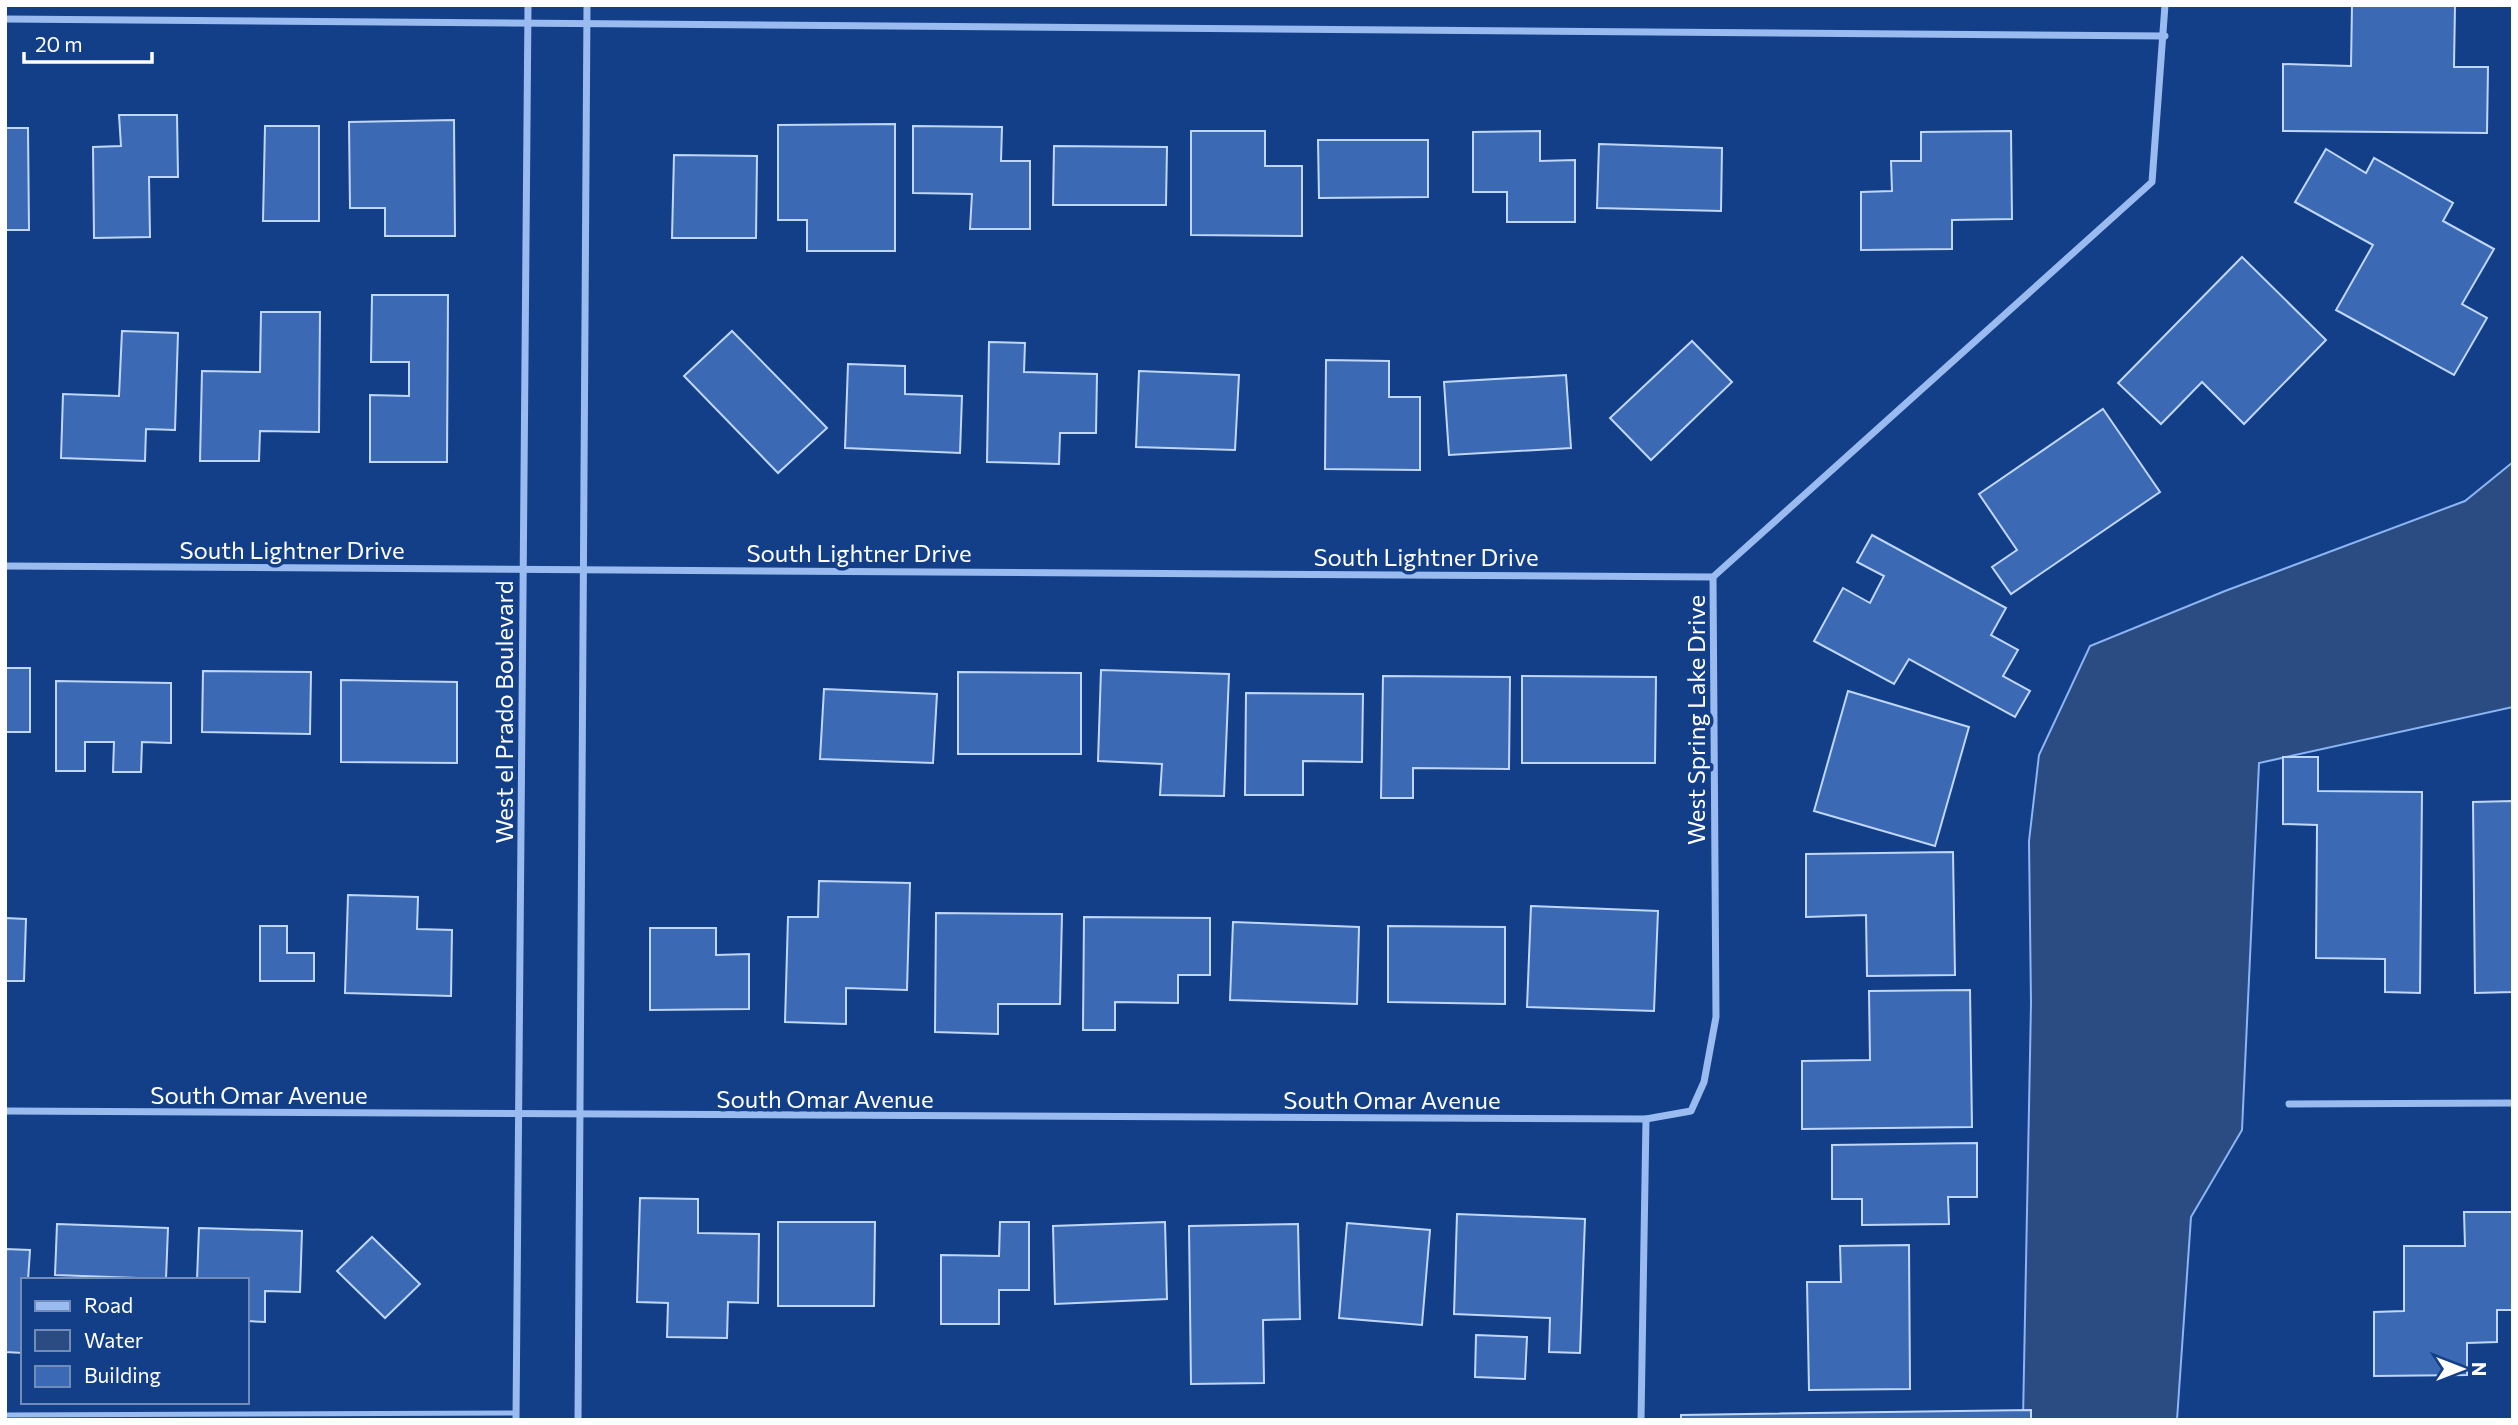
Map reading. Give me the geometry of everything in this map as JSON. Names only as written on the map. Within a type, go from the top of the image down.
[{"type":"street","name":"West el Prado Boulevard","points":[[516,1416],[528,5]]},
{"type":"street","points":[[578,1420],[587,5]]},
{"type":"street","name":"West Spring Lake Drive","points":[[1646,1119],[1691,1111],[1704,1082],[1716,1017],[1713,578],[2152,181],[2165,36],[2165,5]]},
{"type":"street","points":[[5,19],[587,21],[2165,36]]},
{"type":"street","name":"South Lightner Drive","points":[[5,566],[1713,578]]},
{"type":"street","points":[[2289,1104],[2513,1103]]},
{"type":"street","name":"South Omar Avenue","points":[[5,1111],[519,1116],[1646,1119]]},
{"type":"street","points":[[1641,1420],[1646,1119]]},
{"type":"lane","points":[[5,1415],[516,1416]]},
{"type":"water","points":[[2513,462],[2513,707],[2259,763],[2242,1130],[2191,1217],[2177,1420],[2023,1420],[2031,1003],[2029,841],[2039,755],[2090,646],[2225,591],[2465,501]]},
{"type":"building","points":[[2352,5],[2455,5],[2454,67],[2488,67],[2487,133],[2283,131],[2283,64],[2351,66]]},
{"type":"building","points":[[119,115],[177,115],[178,177],[149,177],[150,237],[94,238],[93,147],[121,146]]},
{"type":"building","points":[[454,120],[455,236],[385,236],[385,208],[350,208],[349,122]]},
{"type":"building","points":[[895,124],[895,251],[807,251],[807,220],[778,220],[778,125]]},
{"type":"building","points":[[265,126],[319,126],[319,221],[263,221]]},
{"type":"building","points":[[913,126],[1002,127],[1001,161],[1030,161],[1030,229],[970,229],[972,194],[913,193]]},
{"type":"building","points":[[5,128],[28,128],[29,230],[5,230]]},
{"type":"building","points":[[1191,131],[1265,131],[1265,166],[1302,166],[1302,236],[1191,235]]},
{"type":"building","points":[[1540,131],[1540,161],[1575,160],[1575,222],[1507,222],[1507,192],[1473,192],[1473,132]]},
{"type":"building","points":[[2011,131],[2012,219],[1952,220],[1952,249],[1861,250],[1861,192],[1892,191],[1891,161],[1921,161],[1921,132]]},
{"type":"building","points":[[1318,140],[1428,140],[1428,197],[1319,198]]},
{"type":"building","points":[[1599,144],[1722,148],[1721,211],[1597,208]]},
{"type":"building","points":[[1054,146],[1167,147],[1166,205],[1053,205]]},
{"type":"building","points":[[2326,149],[2366,173],[2374,158],[2453,203],[2443,221],[2494,249],[2462,304],[2487,318],[2454,375],[2336,310],[2373,245],[2295,202]]},
{"type":"building","points":[[674,155],[757,156],[756,238],[672,238]]},
{"type":"building","points":[[2242,257],[2326,340],[2244,424],[2202,382],[2161,424],[2118,383]]},
{"type":"building","points":[[372,295],[448,295],[447,462],[370,462],[370,395],[409,396],[409,362],[371,362]]},
{"type":"building","points":[[261,312],[320,312],[319,432],[260,431],[259,461],[200,461],[202,371],[260,372]]},
{"type":"building","points":[[122,331],[178,333],[175,430],[146,429],[145,461],[61,458],[63,394],[119,396]]},
{"type":"building","points":[[732,331],[827,428],[778,473],[684,376]]},
{"type":"building","points":[[1692,341],[1732,382],[1651,460],[1610,418]]},
{"type":"building","points":[[989,342],[1025,343],[1024,372],[1097,374],[1096,433],[1060,433],[1059,464],[987,462]]},
{"type":"building","points":[[1326,360],[1389,361],[1389,397],[1420,397],[1420,470],[1325,469]]},
{"type":"building","points":[[848,364],[905,366],[905,394],[962,396],[960,453],[845,448]]},
{"type":"building","points":[[1139,371],[1239,375],[1235,450],[1136,447]]},
{"type":"building","points":[[1566,375],[1571,448],[1449,455],[1444,382]]},
{"type":"building","points":[[2103,409],[2160,492],[2011,594],[1992,567],[2017,550],[1979,494]]},
{"type":"building","points":[[1872,535],[2006,608],[1991,635],[2018,650],[2003,676],[2030,691],[2015,717],[1909,659],[1894,684],[1814,641],[1843,588],[1870,603],[1884,576],[1857,562]]},
{"type":"building","points":[[5,668],[30,668],[30,732],[5,732]]},
{"type":"building","points":[[1101,670],[1229,674],[1224,796],[1160,795],[1162,764],[1098,761]]},
{"type":"building","points":[[203,671],[311,672],[310,734],[202,732]]},
{"type":"building","points":[[958,672],[1081,673],[1081,754],[958,754]]},
{"type":"building","points":[[1383,676],[1510,677],[1509,769],[1413,768],[1413,798],[1381,798]]},
{"type":"building","points":[[1522,676],[1656,677],[1655,763],[1522,763]]},
{"type":"building","points":[[341,680],[457,682],[457,763],[341,762]]},
{"type":"building","points":[[56,681],[171,683],[171,743],[142,742],[141,772],[113,772],[114,742],[85,742],[85,771],[56,771]]},
{"type":"building","points":[[824,689],[937,694],[933,763],[820,759]]},
{"type":"building","points":[[1848,691],[1969,727],[1935,846],[1814,811]]},
{"type":"building","points":[[1246,693],[1363,694],[1362,762],[1303,761],[1303,795],[1245,795]]},
{"type":"building","points":[[2283,757],[2318,757],[2318,791],[2422,792],[2420,993],[2385,992],[2385,959],[2316,958],[2317,825],[2283,824]]},
{"type":"building","points":[[2513,801],[2513,992],[2475,993],[2473,802]]},
{"type":"building","points":[[1953,852],[1955,975],[1867,976],[1866,915],[1806,917],[1806,854]]},
{"type":"building","points":[[819,881],[910,883],[907,990],[846,988],[846,1024],[785,1022],[788,917],[818,917]]},
{"type":"building","points":[[348,895],[418,897],[417,929],[452,930],[451,996],[345,993]]},
{"type":"building","points":[[1531,906],[1658,911],[1654,1011],[1527,1007]]},
{"type":"building","points":[[936,913],[1062,914],[1060,1004],[998,1004],[998,1034],[935,1032]]},
{"type":"building","points":[[1084,917],[1210,918],[1210,975],[1178,975],[1178,1003],[1115,1002],[1115,1030],[1083,1030]]},
{"type":"building","points":[[5,918],[26,919],[24,981],[5,981]]},
{"type":"building","points":[[1233,922],[1359,927],[1357,1004],[1230,1000]]},
{"type":"building","points":[[260,926],[287,926],[287,953],[314,953],[314,981],[260,981]]},
{"type":"building","points":[[1388,926],[1505,927],[1505,1004],[1388,1002]]},
{"type":"building","points":[[650,928],[716,928],[716,955],[749,954],[749,1009],[650,1010]]},
{"type":"building","points":[[1970,990],[1972,1127],[1802,1129],[1802,1061],[1870,1060],[1869,991]]},
{"type":"building","points":[[1977,1143],[1977,1197],[1948,1197],[1949,1224],[1862,1225],[1862,1199],[1832,1199],[1832,1145]]},
{"type":"building","points":[[640,1198],[698,1199],[698,1233],[759,1234],[758,1303],[728,1302],[727,1338],[667,1337],[668,1303],[637,1302]]},
{"type":"building","points":[[2464,1212],[2513,1212],[2513,1310],[2497,1310],[2497,1342],[2467,1343],[2467,1375],[2374,1376],[2374,1312],[2404,1311],[2404,1246],[2465,1246]]},
{"type":"building","points":[[1457,1214],[1585,1219],[1580,1353],[1549,1352],[1550,1318],[1454,1314]]},
{"type":"building","points":[[778,1222],[875,1222],[874,1306],[778,1306]]},
{"type":"building","points":[[1000,1222],[1029,1222],[1029,1290],[999,1290],[999,1324],[941,1324],[941,1255],[999,1256]]},
{"type":"building","points":[[1165,1222],[1167,1299],[1055,1304],[1053,1226]]},
{"type":"building","points":[[1347,1223],[1430,1230],[1422,1325],[1339,1318]]},
{"type":"building","points":[[57,1224],[168,1228],[166,1278],[55,1275]]},
{"type":"building","points":[[1298,1224],[1300,1319],[1263,1320],[1264,1383],[1191,1384],[1189,1226]]},
{"type":"building","points":[[199,1228],[302,1231],[300,1292],[265,1291],[265,1322],[248,1321],[248,1278],[197,1278]]},
{"type":"building","points":[[372,1237],[420,1284],[385,1318],[337,1271]]},
{"type":"building","points":[[1909,1245],[1910,1389],[1809,1390],[1807,1282],[1841,1282],[1840,1246]]},
{"type":"building","points":[[5,1249],[30,1250],[28,1278],[21,1278],[21,1353],[5,1352]]},
{"type":"building","points":[[1476,1335],[1527,1337],[1525,1379],[1475,1377]]},
{"type":"building","points":[[2031,1410],[2031,1420],[1681,1420],[1681,1415]]}]
